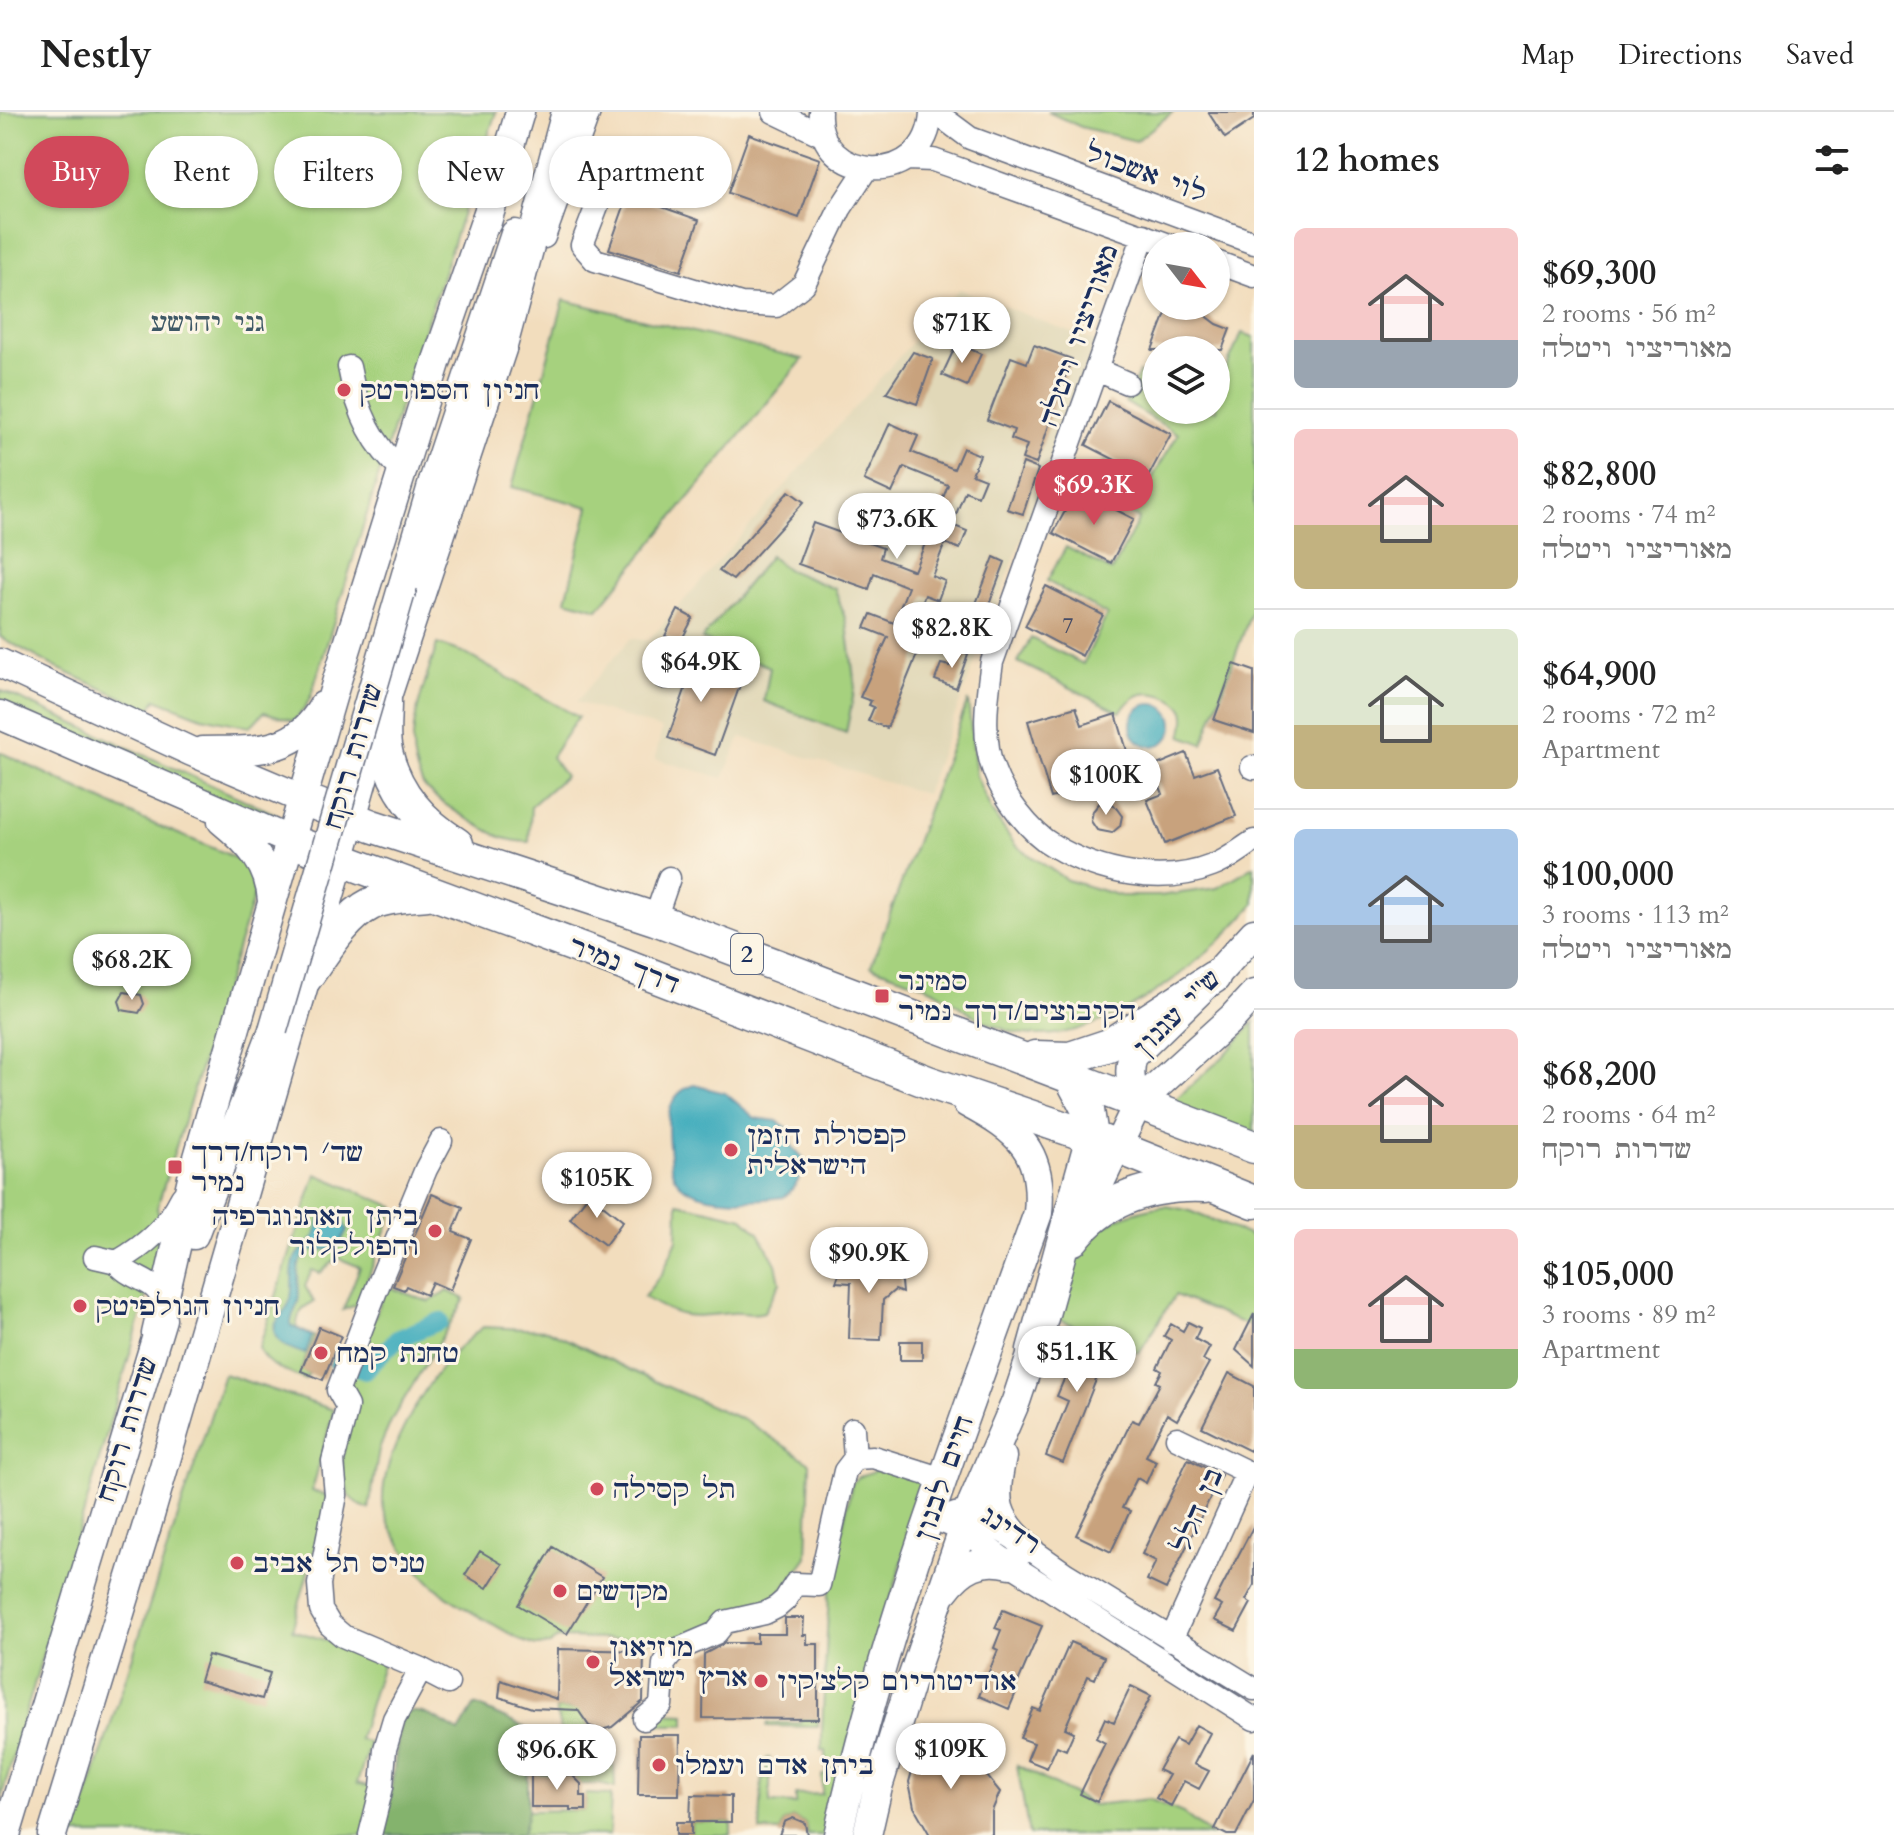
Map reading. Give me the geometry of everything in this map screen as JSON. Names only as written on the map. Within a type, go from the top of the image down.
[{"type":"highway","points":[[385,702],[385,744],[407,800],[433,829],[483,861]]},
{"type":"highway","name":"דרך נמיר","points":[[303,799],[351,818],[655,919],[1254,1147]]},
{"type":"highway","name":"דרך נמיר","points":[[291,841],[928,1082],[1105,1142],[1254,1202]]},
{"type":"highway","points":[[305,979],[349,922],[371,904],[432,893]]},
{"type":"highway","points":[[1015,1056],[1070,1058],[1109,1045],[1214,977]]},
{"type":"highway","points":[[1071,1078],[1105,1142]]},
{"type":"highway","points":[[1033,1350],[1105,1142],[1138,1103],[1168,1155],[1186,1173]]},
{"type":"highway","points":[[1073,1239],[1093,1215],[1131,1196],[1182,1186],[1224,1190]]},
{"type":"main road","name":"שדרות רוקח","points":[[512,136],[520,112]]},
{"type":"main road","name":"שדרות רוקח","points":[[52,1835],[146,1529],[273,1030],[433,482],[556,112]]},
{"type":"main road","points":[[146,1529],[385,702],[503,346],[566,112]]},
{"type":"main road","name":"שדרות רוקח","points":[[433,482],[490,208]]},
{"type":"main road","points":[[156,1334],[192,1178],[337,680],[436,363],[490,208]]},
{"type":"main road","name":"דרך נמיר","points":[[0,663],[190,751],[303,799]]},
{"type":"main road","points":[[190,751],[263,749],[287,742],[318,714],[337,680]]},
{"type":"main road","name":"דרך נמיר","points":[[0,715],[291,841]]},
{"type":"main road","points":[[177,793],[211,813],[254,850],[267,873],[272,908]]},
{"type":"main road","name":"ש''י עגנון","points":[[1254,933],[1133,1056],[1129,1071],[1138,1103],[1232,1018],[1254,994]]},
{"type":"main road","name":"שדרות רוקח","points":[[6,1835],[156,1334],[273,1030]]},
{"type":"main road","name":"חיים לבנון","points":[[838,1835],[877,1677],[943,1479],[1038,1213],[1040,1189],[1037,1166],[1029,1151],[1010,1130],[986,1113],[928,1082]]},
{"type":"main road","name":"חיים לבנון","points":[[867,1835],[878,1787],[939,1598],[966,1521],[1016,1401],[1105,1142]]},
{"type":"main road","points":[[939,1598],[954,1578],[974,1564],[1020,1556],[998,1507],[996,1488],[1016,1401]]},
{"type":"street","points":[[503,346],[589,112]]},
{"type":"street","points":[[774,112],[824,136]]},
{"type":"street","points":[[820,112],[824,136],[832,150],[845,161],[867,168],[893,167],[907,159],[926,137],[933,112]]},
{"type":"street","name":"לוי אשכול","points":[[933,112],[970,138],[1254,243]]},
{"type":"street","points":[[907,159],[933,160],[1142,234]]},
{"type":"street","points":[[840,209],[845,161]]},
{"type":"street","points":[[596,208],[582,245],[595,260],[741,304],[776,306],[804,284],[840,209],[867,168]]},
{"type":"street","name":"מאוריציו ויטלה","points":[[1142,241],[992,662],[985,704],[992,769],[1007,797],[1052,846],[1122,872],[1152,876],[1185,873],[1214,866],[1246,846]]},
{"type":"street","points":[[1230,267],[1254,276]]},
{"type":"street","points":[[349,367],[354,395],[366,424],[391,460],[402,470]]},
{"type":"street","points":[[1097,370],[1127,383]]},
{"type":"street","points":[[1060,475],[1090,486]]},
{"type":"street","points":[[655,919],[669,878]]},
{"type":"street","points":[[441,1141],[386,1266],[338,1390],[347,1406],[333,1461],[336,1495],[319,1584],[321,1610],[335,1630],[448,1683]]},
{"type":"street","points":[[117,1262],[137,1251],[167,1223],[192,1178]]},
{"type":"street","points":[[95,1257],[117,1262],[123,1270],[155,1287],[163,1298],[163,1305]]},
{"type":"street","points":[[644,1719],[661,1705],[664,1664],[676,1650],[709,1636],[732,1619],[753,1617],[777,1607],[795,1584],[819,1585],[845,1471],[855,1458],[853,1429]]},
{"type":"street","name":"בן הלל","points":[[1171,1640],[1247,1472],[1177,1438]]},
{"type":"street","points":[[855,1458],[873,1457],[943,1479]]},
{"type":"street","name":"רדינג","points":[[930,1517],[966,1521],[1254,1719]]},
{"type":"street","name":"רדינג","points":[[1060,1583],[1171,1640],[1254,1689]]},
{"type":"street","points":[[370,1835],[382,1787],[385,1749],[394,1719],[421,1669]]},
{"type":"shaded area","points":[[959,289],[1096,342],[925,794],[741,737],[723,778],[655,759],[662,729],[576,702],[631,638],[648,641]]},
{"type":"green space","name":"גני יהושע","points":[[0,112],[496,112],[488,136],[418,136],[418,208],[464,208],[311,696],[294,721],[264,712],[250,727],[202,717],[156,699],[150,710],[57,668],[0,637]]},
{"type":"green space","points":[[1048,112],[1173,112],[1136,141],[1081,127]]},
{"type":"green space","points":[[564,300],[803,359],[598,609],[566,600],[589,507],[512,487]]},
{"type":"green space","points":[[1242,333],[1254,337],[1254,604],[1203,744],[1182,736],[1184,711],[1170,698],[1151,693],[1139,695],[1120,712],[1018,662],[1031,638],[1083,664],[1107,615],[1047,581],[1066,547],[1112,571],[1139,519],[1088,489],[1105,461],[1148,485],[1178,434],[1161,424],[1230,424],[1230,359]]},
{"type":"green space","points":[[1139,373],[1142,374],[1142,412],[1125,402]]},
{"type":"green space","points":[[770,556],[788,570],[835,589],[847,624],[855,687],[846,733],[764,701],[770,667],[702,639]]},
{"type":"green space","points":[[437,644],[462,652],[578,717],[551,757],[565,776],[531,806],[529,842],[510,840],[489,831],[442,802],[422,783],[413,749],[413,731]]},
{"type":"green space","points":[[0,690],[278,815],[274,824],[212,799],[0,701]]},
{"type":"green space","points":[[968,700],[976,776],[992,812],[1016,846],[1067,880],[1121,896],[1159,896],[1217,888],[1254,866],[1254,904],[1233,928],[1177,977],[1110,1017],[1076,1030],[1042,1035],[1009,1031],[979,1018],[934,990],[871,966]]},
{"type":"green space","points":[[0,752],[244,863],[250,871],[254,895],[157,1208],[164,1236],[0,1802]]},
{"type":"green space","points":[[1254,1022],[1254,1141],[1169,1105],[1223,1057]]},
{"type":"green space","points":[[316,1174],[395,1207],[358,1304],[343,1310],[360,1267],[338,1258],[320,1273],[312,1270],[305,1286],[314,1302],[303,1309],[297,1324],[297,1328],[315,1337],[301,1370],[309,1374],[305,1380],[266,1360],[259,1348]]},
{"type":"green space","points":[[678,1203],[743,1218],[759,1233],[776,1264],[780,1282],[764,1312],[686,1315],[667,1310],[644,1297],[663,1272],[677,1240]]},
{"type":"green space","points":[[1166,1206],[1187,1210],[1254,1237],[1254,1328],[1175,1295],[1139,1353],[1052,1316],[1071,1266],[1087,1241],[1117,1219],[1141,1210]]},
{"type":"green space","points":[[387,1286],[429,1302],[448,1291],[465,1299],[392,1419],[379,1449],[369,1509],[349,1496],[342,1470],[347,1386]]},
{"type":"green space","name":"תל קסילה","points":[[483,1327],[547,1330],[748,1422],[810,1463],[807,1557],[772,1604],[690,1634],[658,1640],[557,1638],[550,1645],[536,1646],[477,1615],[434,1586],[411,1559],[389,1524],[383,1503],[384,1485],[395,1447],[425,1391],[451,1356]]},
{"type":"green space","name":"טניס תל אביב","points":[[224,1374],[334,1410],[312,1491],[329,1496],[292,1630],[384,1658],[359,1739],[370,1743],[357,1783],[377,1789],[364,1835],[75,1835]]},
{"type":"green space","points":[[879,1469],[926,1482],[852,1729],[829,1835],[807,1835],[805,1823],[793,1818],[784,1822],[780,1832],[760,1831],[762,1778],[766,1778],[767,1758],[770,1758],[770,1803],[796,1804],[796,1795],[822,1794],[822,1775],[826,1774],[822,1731],[829,1593],[852,1483],[858,1477]]},
{"type":"green space","points":[[475,1705],[541,1735],[528,1748],[528,1811],[522,1835],[381,1835],[388,1813],[401,1716],[423,1713],[459,1732]]},
{"type":"green space","points":[[556,1709],[580,1710],[589,1726],[607,1730],[605,1736],[594,1737],[582,1732],[569,1741],[560,1728]]},
{"type":"green space","points":[[660,1713],[685,1714],[685,1725],[651,1725]]},
{"type":"green space","points":[[801,1718],[818,1719],[818,1727],[767,1726],[768,1723],[800,1723]]},
{"type":"green space","points":[[541,1735],[585,1761],[614,1766],[615,1788],[581,1784],[571,1775],[527,1775],[528,1748]]},
{"type":"green space","points":[[1017,1765],[1093,1805],[1149,1799],[1183,1813],[1211,1835],[1029,1835]]},
{"type":"green space","points":[[586,1794],[611,1795],[609,1835],[522,1835],[528,1811],[585,1810]]},
{"type":"green space","points":[[691,1822],[731,1822],[731,1835],[691,1835]]},
{"type":"water","points":[[1152,704],[1167,710],[1173,725],[1167,740],[1152,746],[1137,740],[1131,725],[1137,710]]},
{"type":"water","points":[[694,1085],[725,1093],[755,1118],[777,1121],[788,1128],[792,1136],[791,1145],[804,1159],[798,1180],[784,1197],[755,1200],[719,1198],[687,1189],[677,1180],[671,1167],[668,1119],[675,1098]]},
{"type":"water","points":[[325,1214],[343,1222],[347,1230],[338,1247],[310,1251],[299,1264],[299,1296],[291,1326],[312,1336],[305,1354],[284,1345],[274,1330],[290,1301],[295,1259],[313,1239]]},
{"type":"building","points":[[1208,112],[1254,112],[1254,119],[1225,138]]},
{"type":"building","points":[[749,134],[820,159],[799,218],[732,194],[732,182]]},
{"type":"building","points":[[623,208],[665,208],[699,220],[681,271],[609,249]]},
{"type":"building","points":[[1164,320],[1212,320],[1230,329],[1227,336],[1157,336]]},
{"type":"building","points":[[957,343],[981,354],[967,386],[942,375]]},
{"type":"building","points":[[1034,345],[1072,359],[1048,421],[1036,464],[1022,459],[1027,445],[1011,439],[1014,430],[987,420],[1011,357],[1027,363]]},
{"type":"building","points":[[913,352],[933,359],[917,404],[886,393]]},
{"type":"building","points":[[1108,401],[1142,419],[1142,424],[1152,424],[1171,434],[1148,477],[1086,445]]},
{"type":"building","points":[[890,423],[918,436],[911,452],[954,469],[963,448],[980,455],[972,474],[985,479],[978,496],[965,491],[952,525],[967,531],[960,549],[945,543],[932,576],[945,581],[938,600],[925,595],[913,625],[927,630],[887,728],[868,721],[874,707],[869,705],[871,701],[860,697],[888,637],[865,628],[871,614],[894,623],[908,587],[874,573],[869,589],[798,564],[813,523],[883,548],[880,558],[914,571],[928,536],[902,526],[908,510],[934,521],[948,485],[904,467],[892,493],[864,480]]},
{"type":"building","points":[[1023,463],[1038,469],[1023,514],[1007,509]]},
{"type":"building","points":[[789,491],[804,502],[733,580],[719,571]]},
{"type":"building","points":[[1074,495],[1095,499],[1134,519],[1111,563],[1053,533]]},
{"type":"building","points":[[994,557],[1005,562],[972,650],[960,645]]},
{"type":"building","points":[[1046,586],[1103,615],[1082,656],[1025,626]]},
{"type":"building","points":[[678,610],[693,618],[680,643],[665,636]]},
{"type":"building","points":[[956,649],[968,654],[956,688],[935,680],[941,664],[950,666]]},
{"type":"building","points":[[1234,664],[1254,671],[1254,733],[1214,720]]},
{"type":"building","points":[[660,665],[670,665],[688,682],[694,667],[745,671],[715,755],[668,738],[686,687],[664,689],[656,686],[652,670]]},
{"type":"building","points":[[1076,707],[1082,725],[1116,714],[1128,754],[1098,763],[1103,782],[1051,798],[1028,721]]},
{"type":"building","points":[[1186,753],[1195,775],[1217,767],[1236,816],[1165,844],[1147,800],[1163,794],[1152,767]]},
{"type":"building","points":[[1102,800],[1114,805],[1122,816],[1120,826],[1112,833],[1097,830],[1091,821],[1093,811]]},
{"type":"building","points":[[124,992],[141,995],[144,1004],[139,1013],[122,1010],[119,1001]]},
{"type":"building","name":"ביתן האתנוגרפיה והפולקלור","points":[[432,1194],[463,1207],[453,1232],[471,1239],[450,1290],[432,1282],[426,1295],[406,1286],[404,1290],[393,1286]]},
{"type":"building","points":[[589,1194],[623,1221],[605,1245],[570,1219]]},
{"type":"building","points":[[845,1258],[857,1267],[865,1260],[881,1258],[900,1271],[902,1293],[895,1290],[883,1300],[881,1340],[849,1339],[851,1283],[836,1282]]},
{"type":"building","points":[[1254,1314],[1254,1366],[1236,1350]]},
{"type":"building","points":[[1188,1322],[1200,1328],[1195,1339],[1210,1347],[1203,1360],[1209,1363],[1177,1420],[1167,1414],[1146,1456],[1156,1461],[1146,1483],[1137,1478],[1122,1508],[1130,1511],[1111,1552],[1076,1535],[1132,1420],[1139,1423],[1160,1384],[1156,1382],[1162,1371],[1157,1368],[1171,1340],[1164,1336],[1171,1324],[1183,1331]]},
{"type":"building","name":"טחנת קמח","points":[[319,1327],[341,1336],[323,1380],[301,1371]]},
{"type":"building","points":[[1091,1334],[1111,1342],[1063,1463],[1046,1456],[1068,1401],[1057,1396],[1073,1358],[1080,1361]]},
{"type":"building","points":[[900,1341],[922,1341],[922,1360],[900,1360]]},
{"type":"building","points":[[1229,1373],[1254,1386],[1254,1443],[1250,1451],[1202,1427]]},
{"type":"building","points":[[1188,1459],[1221,1475],[1166,1589],[1147,1580],[1156,1561],[1142,1554]]},
{"type":"building","points":[[1254,1525],[1254,1585],[1246,1600],[1251,1603],[1236,1631],[1214,1620],[1222,1606],[1214,1602]]},
{"type":"building","name":"מקדשים","points":[[553,1547],[602,1577],[567,1634],[518,1605]]},
{"type":"building","points":[[480,1551],[502,1564],[487,1588],[465,1575]]},
{"type":"building","points":[[1003,1610],[1042,1626],[1009,1709],[979,1696],[998,1650],[994,1648],[1001,1630],[995,1628]]},
{"type":"building","name":"אודיטוריום קלצ'קין","points":[[785,1618],[804,1618],[803,1635],[807,1635],[807,1644],[818,1644],[818,1719],[703,1718],[704,1654],[725,1643],[757,1643],[757,1634],[785,1634]]},
{"type":"building","points":[[1070,1642],[1104,1657],[1095,1679],[1088,1676],[1065,1728],[1074,1732],[1066,1750],[1057,1746],[1047,1768],[1027,1760],[1034,1743],[1020,1738],[1033,1708],[1040,1711]]},
{"type":"building","points":[[558,1649],[644,1651],[643,1701],[612,1727],[601,1730],[589,1726],[578,1710],[532,1708],[499,1697],[501,1680],[557,1699]]},
{"type":"building","points":[[208,1655],[270,1673],[262,1699],[200,1681]]},
{"type":"building","points":[[1131,1686],[1151,1696],[1097,1802],[1080,1794],[1105,1743],[1096,1738],[1105,1718],[1114,1722]]},
{"type":"building","points":[[1196,1725],[1210,1733],[1194,1764],[1209,1771],[1199,1789],[1184,1781],[1171,1806],[1156,1798],[1169,1775],[1158,1770],[1175,1740],[1185,1745]]},
{"type":"building","points":[[933,1730],[951,1750],[970,1755],[1000,1792],[992,1811],[992,1835],[930,1835],[914,1807],[909,1782],[922,1742]]},
{"type":"building","name":"ביתן אדם ועמלו","points":[[639,1735],[680,1735],[679,1795],[638,1795]]},
{"type":"building","points":[[1254,1752],[1254,1800],[1236,1835],[1227,1835],[1215,1829]]},
{"type":"building","points":[[531,1775],[572,1775],[581,1784],[581,1796],[586,1796],[586,1810],[531,1807]]},
{"type":"building","points":[[691,1795],[731,1796],[731,1822],[691,1822],[691,1835],[676,1835],[676,1822],[690,1822]]},
{"type":"building","points":[[793,1818],[805,1823],[807,1835],[779,1835],[784,1822]]},
{"type":"waterway","points":[[332,1358],[365,1371],[397,1339],[440,1321]]},
{"type":"place","name":"חניון הספורטק","points":[[344,390]]},
{"type":"place","name":"סמינר הקיבוצים/דרך נמיר","points":[[882,996]]},
{"type":"place","name":"קפסולת הזמן הישראלית","points":[[731,1150]]},
{"type":"place","name":"שד׳ רוקח/דרך נמיר","points":[[175,1167]]},
{"type":"place","name":"ביתן האתנוגרפיה והפולקלור","points":[[435,1231]]},
{"type":"place","name":"חניון הגולפיטק","points":[[80,1306]]},
{"type":"place","name":"טחנת קמח","points":[[321,1353]]},
{"type":"place","name":"תל קסילה","points":[[597,1489]]},
{"type":"place","name":"טניס תל אביב","points":[[237,1563]]},
{"type":"place","name":"מקדשים","points":[[560,1591]]},
{"type":"place","name":"מוזיאון ארץ ישראל","points":[[593,1662]]},
{"type":"place","name":"אודיטוריום קלצ'קין","points":[[761,1681]]},
{"type":"place","name":"ביתן אדם ועמלו","points":[[659,1765]]}]
